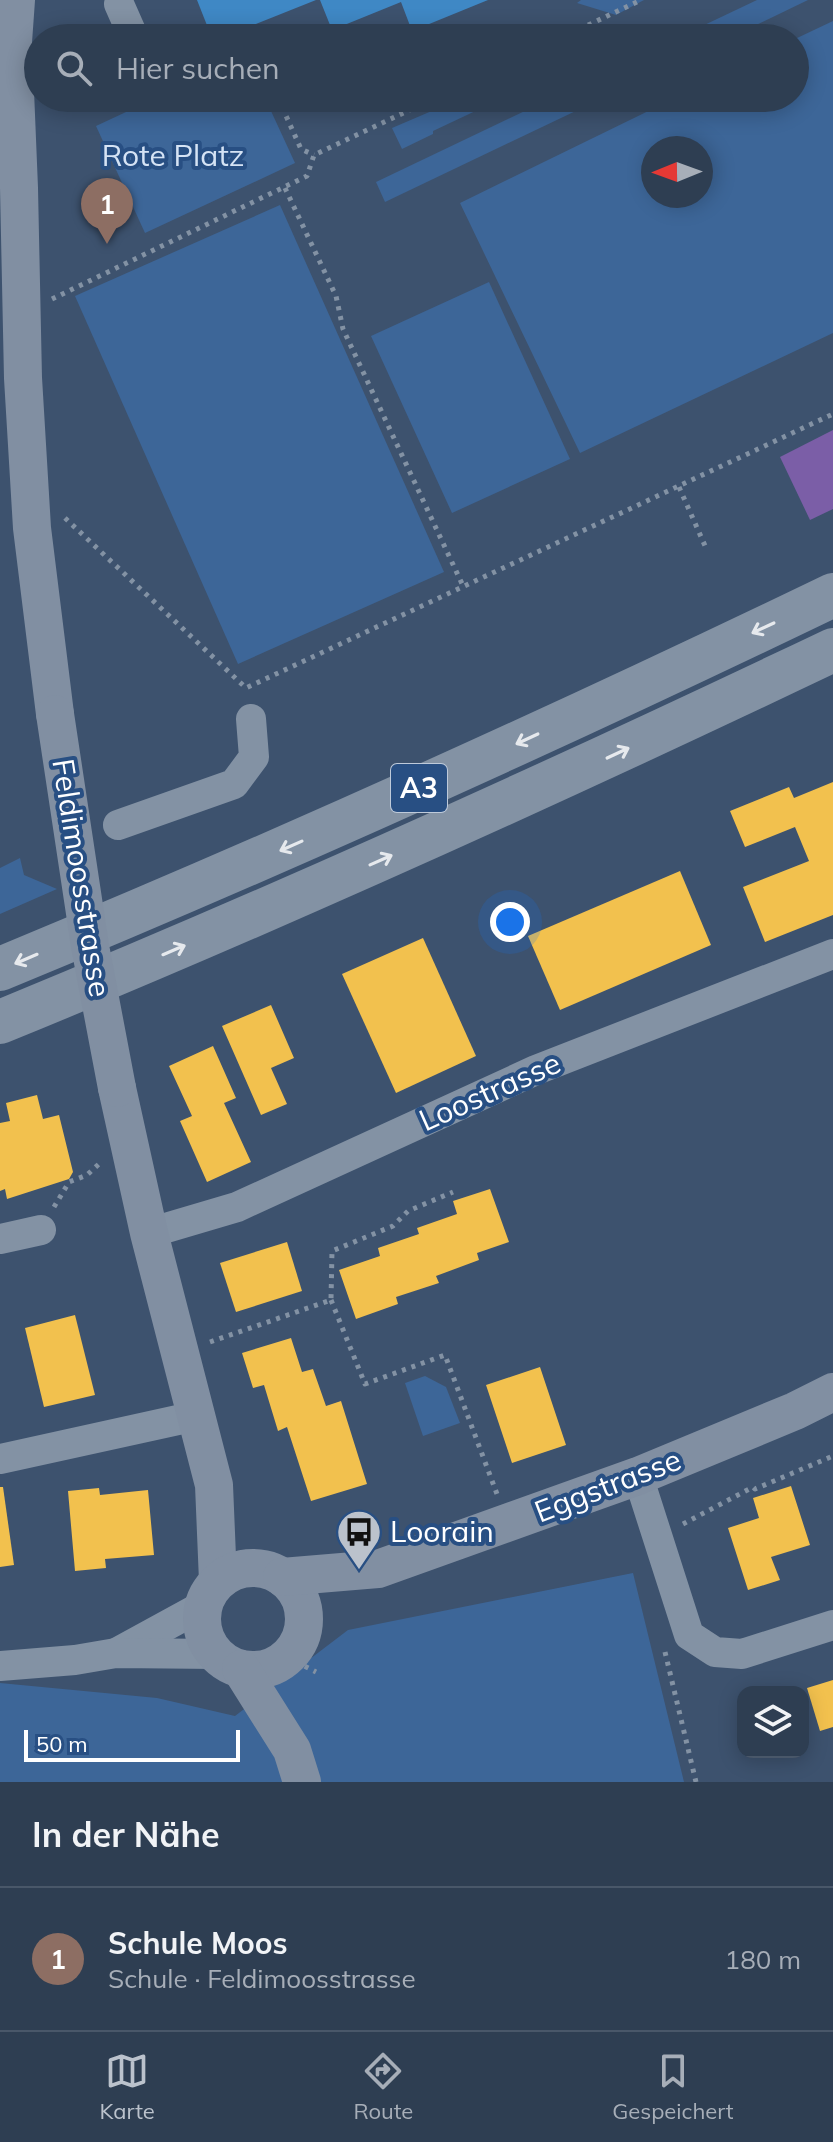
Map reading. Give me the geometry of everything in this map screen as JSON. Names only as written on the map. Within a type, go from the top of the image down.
[{"type":"highway","name":"A3","points":[[0,969],[268,856],[833,595]]},
{"type":"highway","name":"A3","points":[[0,1022],[309,892],[606,758],[833,650]]},
{"type":"main road","name":"Feldimoosstrasse","points":[[16,0],[13,42],[24,78]]},
{"type":"main road","name":"Feldimoosstrasse","points":[[24,107],[10,260],[23,378],[32,528],[55,714],[90,946],[117,1088],[149,1233],[214,1485],[211,1593]]},
{"type":"main road","name":"Eggstrasse","points":[[304,1622],[378,1569],[638,1476],[795,1411],[833,1392]]},
{"type":"main road","name":"Feldimoosstrasse","points":[[214,1485],[272,1572]]},
{"type":"main road","name":"Eggstrasse","points":[[272,1572],[378,1569]]},
{"type":"main road","points":[[238,1570],[272,1572],[300,1597],[304,1622],[296,1647],[301,1664],[297,1766],[229,1661],[205,1636],[203,1626],[211,1593],[238,1570]]},
{"type":"main road","points":[[229,1661],[266,1669],[301,1664]]},
{"type":"street","points":[[119,4],[128,24]]},
{"type":"street","points":[[118,825],[234,784],[254,757],[251,719]]},
{"type":"street","name":"Loostrasse","points":[[149,1233],[237,1207],[536,1070],[833,954]]},
{"type":"street","points":[[0,1239],[41,1230]]},
{"type":"street","points":[[0,1459],[196,1416]]},
{"type":"street","points":[[638,1476],[689,1635],[715,1652],[742,1654],[833,1625]]},
{"type":"street","points":[[116,1653],[211,1593]]},
{"type":"street","points":[[0,1666],[116,1653],[229,1661]]},
{"type":"path","points":[[590,24],[641,0]]},
{"type":"path","points":[[284,112],[301,149],[314,155]]},
{"type":"path","points":[[46,302],[285,188],[307,176],[314,155],[405,112]]},
{"type":"path","points":[[285,188],[336,296],[343,329],[464,588]]},
{"type":"path","points":[[59,512],[246,688],[833,414]]},
{"type":"path","points":[[679,487],[706,548]]},
{"type":"path","points":[[41,1230],[69,1182],[87,1175],[104,1159]]},
{"type":"path","points":[[453,1192],[408,1211],[393,1226],[332,1251],[331,1300],[365,1384],[445,1355],[508,1523]]},
{"type":"path","points":[[179,1353],[331,1300]]},
{"type":"path","points":[[657,1537],[753,1487],[755,1489],[833,1456]]},
{"type":"path","points":[[665,1650],[696,1782]]},
{"type":"green space","points":[[581,0],[644,0],[616,15],[577,3]]},
{"type":"green space","points":[[757,0],[808,0],[758,24],[706,24]]},
{"type":"green space","points":[[833,21],[833,333],[580,453],[460,203],[646,112],[809,112],[809,32]]},
{"type":"green space","name":"Rote Platz","points":[[126,112],[271,112],[295,163],[145,233],[96,126]]},
{"type":"green space","points":[[429,112],[473,112],[402,149],[392,128]]},
{"type":"green space","points":[[523,112],[574,112],[385,202],[376,182]]},
{"type":"green space","points":[[280,205],[444,572],[238,664],[75,296]]},
{"type":"green space","points":[[489,282],[570,459],[452,513],[371,336]]},
{"type":"green space","points":[[20,858],[24,875],[57,889],[0,914],[0,868]]},
{"type":"green space","points":[[425,1376],[446,1387],[460,1423],[423,1436],[405,1383]]},
{"type":"green space","points":[[633,1573],[684,1782],[0,1782],[0,1683],[157,1698],[235,1716],[348,1630]]},
{"type":"building: Wohnen","points":[[833,782],[833,915],[765,942],[743,887],[809,861],[795,827],[745,847],[730,811],[789,787],[794,798]]},
{"type":"building: Wohnen","points":[[680,871],[711,945],[560,1010],[528,936]]},
{"type":"building: Wohnen","points":[[423,938],[476,1056],[396,1093],[342,974]]},
{"type":"building: Wohnen","points":[[271,1005],[294,1058],[271,1068],[287,1104],[261,1115],[222,1026]]},
{"type":"building: Wohnen","points":[[213,1046],[236,1098],[224,1103],[251,1162],[207,1182],[180,1121],[192,1116],[169,1066]]},
{"type":"building: Wohnen","points":[[37,1095],[43,1119],[59,1115],[73,1172],[69,1179],[7,1199],[5,1189],[0,1191],[0,1123],[10,1121],[6,1103]]},
{"type":"building: Wohnen","points":[[490,1189],[509,1242],[477,1253],[479,1260],[436,1276],[439,1283],[396,1297],[398,1304],[356,1319],[339,1270],[380,1256],[378,1248],[419,1234],[417,1228],[457,1214],[453,1201]]},
{"type":"building: Wohnen","points":[[287,1242],[302,1291],[236,1312],[220,1263]]},
{"type":"building: Wohnen","points":[[75,1315],[95,1395],[44,1407],[25,1328]]},
{"type":"building: Wohnen","points":[[291,1338],[302,1372],[313,1369],[326,1406],[341,1401],[367,1484],[311,1501],[287,1427],[278,1431],[264,1385],[253,1388],[242,1353]]},
{"type":"building: Wohnen","points":[[540,1367],[566,1445],[512,1463],[486,1385]]},
{"type":"building: Wohnen","points":[[791,1486],[810,1545],[771,1557],[780,1580],[748,1590],[728,1528],[759,1518],[753,1498]]},
{"type":"building: Wohnen","points":[[0,1487],[3,1487],[14,1565],[0,1567]]},
{"type":"building: Wohnen","points":[[99,1488],[100,1495],[148,1490],[154,1555],[105,1559],[106,1568],[75,1571],[68,1491]]},
{"type":"building: Wohnen","points":[[833,1680],[833,1727],[820,1731],[809,1687]]},
{"type":"building: Büros","points":[[833,430],[833,509],[810,520],[780,457]]},
{"type":"building: Schulen","points":[[197,0],[316,0],[256,24],[206,24]]},
{"type":"building: Schulen","points":[[320,0],[488,0],[429,24],[409,24],[401,2],[347,24],[330,24]]},
{"type":"place","name":"Schule Moos","points":[[107,244]]},
{"type":"place","name":"Loorain","points":[[359,1571]]}]
